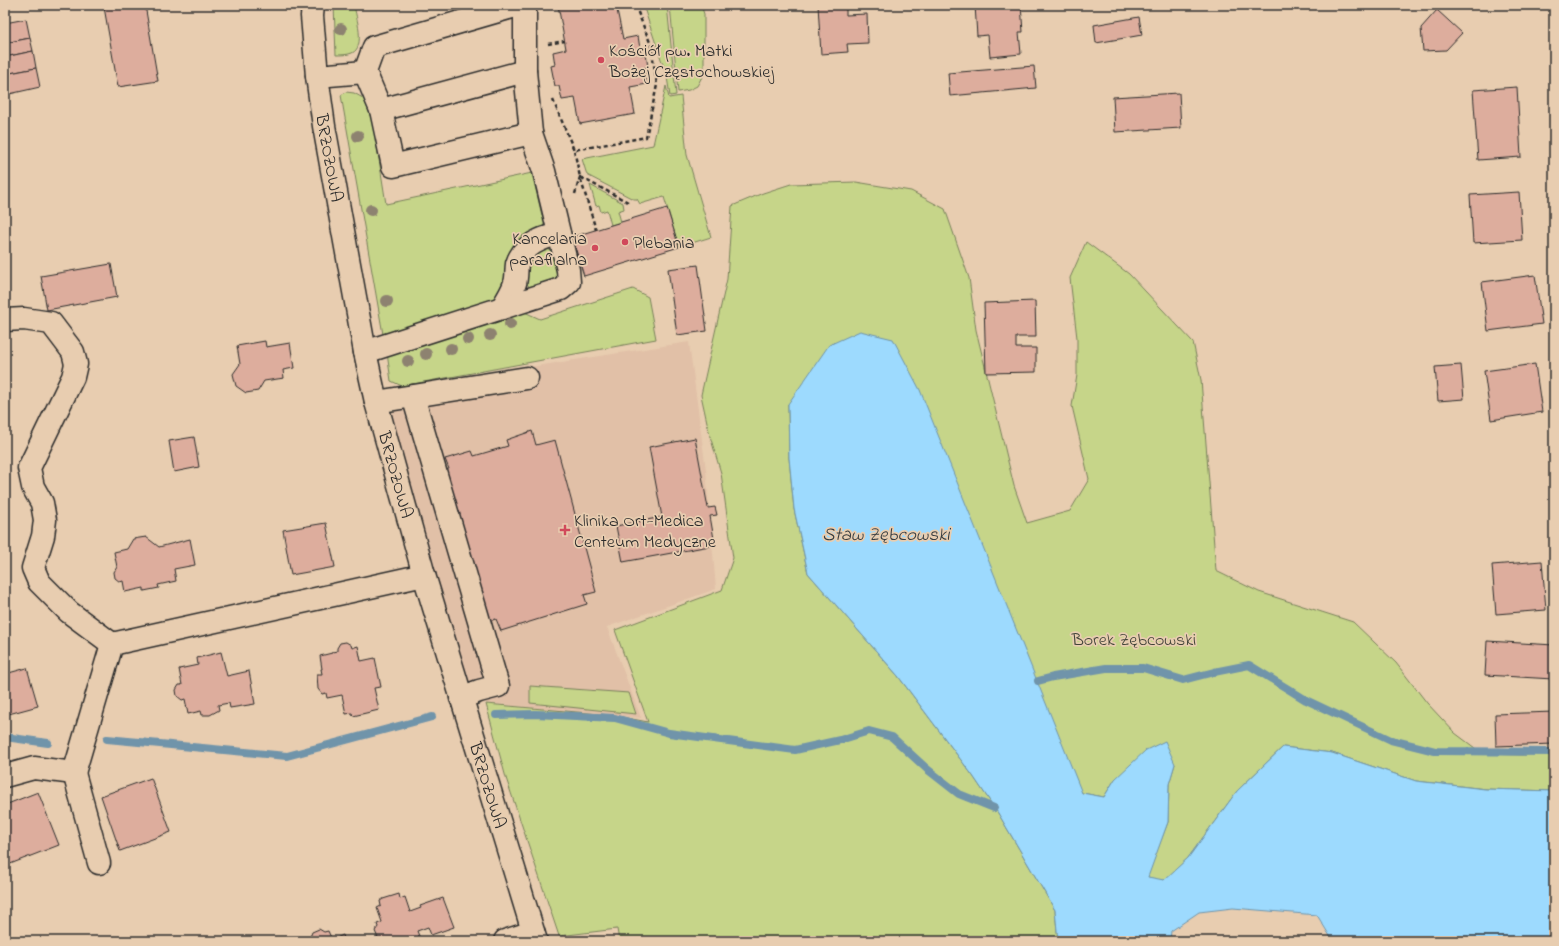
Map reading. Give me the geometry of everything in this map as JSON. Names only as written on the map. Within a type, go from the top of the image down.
[{"type":"street","name":"BRZOZOWA","points":[[313,5],[312,16],[317,76],[324,126],[365,352],[376,402],[424,576],[534,936],[505,941]]},
{"type":"street","points":[[519,5],[374,47],[365,72],[381,110],[393,166],[531,133]]},
{"type":"street","points":[[365,352],[561,289],[569,282],[568,270],[558,234],[544,171],[531,133],[525,71],[525,5]]},
{"type":"street","points":[[381,110],[525,71]]},
{"type":"street","points":[[317,76],[365,72]]},
{"type":"street","points":[[502,308],[511,293],[516,280],[517,264],[523,252],[535,241],[558,234]]},
{"type":"street","points":[[5,320],[24,319],[50,323],[73,352],[76,364],[73,377],[29,468],[33,487],[42,503],[45,520],[43,536],[33,568],[39,582],[64,607],[112,644],[424,576]]},
{"type":"street","points":[[376,402],[527,378]]},
{"type":"street","points":[[413,396],[498,686],[478,690],[461,698]]},
{"type":"street","points":[[99,863],[74,773],[112,644]]},
{"type":"street","points":[[5,776],[34,768],[74,773]]},
{"type":"path","points":[[574,150],[646,136],[657,85],[651,46],[635,5]]},
{"type":"path","points":[[551,93],[574,150],[580,177],[628,202]]},
{"type":"shaded area","name":"Klinika Ort-Medica Centeum Medyczne","points":[[689,342],[706,470],[716,589],[607,627],[641,718],[472,702],[377,391]]},
{"type":"green space","points":[[334,5],[354,5],[359,31],[358,45],[356,50],[346,55],[336,55]]},
{"type":"green space","points":[[643,5],[667,5],[676,95],[670,96],[667,77]]},
{"type":"green space","points":[[670,5],[701,5],[704,14],[704,73],[697,86],[689,90],[678,92]]},
{"type":"green space","points":[[666,86],[669,98],[681,96],[687,155],[711,237],[679,247],[664,197],[640,204],[637,199],[633,199],[587,175],[582,159],[653,145]]},
{"type":"green space","points":[[346,92],[354,93],[370,102],[386,204],[532,173],[544,224],[541,232],[501,297],[384,340],[341,95]]},
{"type":"green space","name":"Borek Zębcowski","points":[[856,182],[911,191],[945,209],[969,278],[976,330],[1014,486],[1027,523],[1070,511],[1089,479],[1072,406],[1077,375],[1077,338],[1070,278],[1086,242],[1129,274],[1193,342],[1201,380],[1216,571],[1259,592],[1353,622],[1396,663],[1427,703],[1455,733],[1483,754],[1522,755],[1554,753],[1554,791],[1486,789],[1416,781],[1332,753],[1283,747],[1237,791],[1188,858],[1164,881],[1147,877],[1168,822],[1169,784],[1175,764],[1115,779],[1104,797],[1082,793],[788,404],[789,458],[794,509],[808,573],[898,676],[973,776],[998,813],[1055,910],[1058,941],[619,941],[617,929],[559,936],[506,778],[486,704],[611,715],[648,722],[615,630],[722,590],[733,558],[721,473],[710,436],[701,395],[727,279],[732,206],[763,193],[791,184]]},
{"type":"green space","points":[[590,185],[623,203],[624,209],[618,211],[621,222],[611,225],[607,210],[601,212],[599,205],[596,206]]},
{"type":"green space","points":[[542,248],[550,250],[557,255],[560,280],[530,288],[525,281],[525,256]]},
{"type":"green space","points":[[633,289],[648,297],[656,339],[402,386],[391,381],[387,353],[520,310],[540,319]]},
{"type":"green space","points":[[530,686],[629,693],[636,714],[530,703]]},
{"type":"water","name":"Staw Zębcowski","points":[[860,331],[893,339],[920,390],[1082,793],[1104,797],[1115,779],[1146,750],[1165,741],[1175,764],[1169,784],[1168,822],[1148,877],[1164,880],[1188,858],[1237,791],[1283,747],[1332,753],[1416,781],[1485,789],[1554,791],[1554,941],[1333,941],[1317,915],[1233,908],[1199,912],[1171,931],[1170,941],[1058,941],[1055,910],[998,813],[973,776],[898,676],[808,573],[794,509],[789,458],[788,404],[829,345]]},
{"type":"building","points":[[113,5],[145,5],[158,81],[118,87],[104,7]]},
{"type":"building","name":"Kościół pw. Matki Bożej Częstochowskiej","points":[[558,5],[616,5],[623,39],[638,36],[641,55],[646,54],[648,67],[644,68],[647,84],[630,87],[635,114],[580,124],[575,98],[562,100],[559,86],[555,86],[551,66],[555,65],[553,52],[566,49]]},
{"type":"building","points":[[818,5],[846,5],[846,15],[867,14],[868,43],[847,44],[848,52],[821,54]]},
{"type":"building","points":[[975,5],[1021,5],[1023,32],[1019,32],[1021,54],[990,57],[988,35],[977,36]]},
{"type":"building","points":[[1437,10],[1462,33],[1446,50],[1423,51],[1421,28]]},
{"type":"building","points":[[1139,17],[1142,35],[1096,43],[1094,25]]},
{"type":"building","points":[[26,19],[30,38],[5,43],[5,23]]},
{"type":"building","points":[[30,38],[33,51],[5,57],[5,43]]},
{"type":"building","points":[[33,51],[36,68],[5,74],[5,57]]},
{"type":"building","points":[[1034,66],[1036,88],[950,96],[948,73]]},
{"type":"building","points":[[36,68],[40,87],[5,95],[5,74]]},
{"type":"building","points":[[1517,87],[1521,157],[1478,160],[1473,90]]},
{"type":"building","points":[[1179,93],[1181,128],[1115,132],[1113,97]]},
{"type":"building","points":[[1519,192],[1522,240],[1473,243],[1470,195]]},
{"type":"building","name":"Plebania","points":[[667,208],[679,247],[584,276],[572,237]]},
{"type":"building","points":[[111,264],[117,297],[47,310],[41,276]]},
{"type":"building","points":[[698,265],[707,331],[677,335],[668,269]]},
{"type":"building","points":[[1535,275],[1542,324],[1488,331],[1482,282]]},
{"type":"building","points":[[1035,301],[1036,337],[1016,337],[1016,348],[1036,348],[1036,372],[986,373],[984,303]]},
{"type":"building","points":[[265,341],[266,347],[290,343],[294,368],[283,370],[284,378],[264,381],[258,391],[246,393],[236,386],[233,374],[240,364],[237,346]]},
{"type":"building","points":[[1535,364],[1542,412],[1491,420],[1484,371]]},
{"type":"building","points":[[1461,365],[1464,399],[1438,401],[1435,367]]},
{"type":"building","points":[[532,431],[536,445],[555,440],[596,592],[584,595],[587,604],[501,631],[496,619],[485,622],[444,470],[449,469],[445,459],[472,451],[474,456],[508,446],[506,440]]},
{"type":"building","points":[[194,437],[199,467],[174,472],[169,441]]},
{"type":"building","points":[[695,438],[708,508],[715,507],[717,515],[710,516],[715,545],[623,562],[616,526],[662,517],[649,447]]},
{"type":"building","points":[[326,523],[335,567],[291,575],[283,530]]},
{"type":"building","points":[[146,537],[159,547],[190,539],[195,565],[174,569],[176,581],[158,585],[159,588],[144,591],[144,588],[125,592],[123,581],[120,582],[115,578],[114,572],[117,567],[114,552],[127,549],[133,539]]},
{"type":"building","points":[[1542,561],[1546,610],[1496,614],[1492,565]]},
{"type":"building","points":[[1487,641],[1554,645],[1553,679],[1485,675]]},
{"type":"building","points":[[346,642],[351,645],[352,648],[358,646],[361,661],[375,658],[381,687],[374,688],[379,710],[353,716],[352,713],[346,714],[342,695],[327,698],[326,693],[322,694],[318,689],[317,674],[322,674],[320,656],[337,651],[340,643]]},
{"type":"building","points":[[221,652],[227,676],[249,671],[255,704],[230,708],[229,703],[218,705],[219,710],[210,715],[202,715],[201,711],[188,714],[185,699],[182,700],[177,696],[176,690],[179,685],[182,685],[179,669],[198,665],[197,658]]},
{"type":"building","points":[[27,668],[38,706],[5,715],[5,674]]},
{"type":"building","points":[[1554,712],[1554,744],[1496,746],[1495,714]]},
{"type":"building","points":[[151,778],[171,832],[120,851],[101,796]]},
{"type":"building","points":[[38,792],[59,845],[5,866],[5,805]]},
{"type":"building","points":[[399,894],[400,899],[405,897],[410,912],[421,908],[420,906],[443,898],[454,927],[431,935],[428,927],[417,931],[421,941],[379,941],[375,931],[378,927],[377,924],[382,922],[377,908],[381,906],[380,901],[383,899]]},
{"type":"building","points":[[319,929],[324,932],[328,931],[332,940],[343,935],[345,941],[307,941],[306,939],[310,937],[312,932]]},
{"type":"waterway","points":[[1038,681],[1106,668],[1143,668],[1183,680],[1249,665],[1306,700],[1391,740],[1435,751],[1554,752]]},
{"type":"waterway","points":[[496,715],[536,714],[615,718],[669,733],[795,750],[840,740],[869,731],[892,737],[927,769],[959,794],[994,808]]},
{"type":"waterway","points":[[107,739],[287,756],[432,717]]},
{"type":"waterway","points":[[5,737],[48,743]]},
{"type":"place","name":"Kościół pw. Matki Bożej Częstochowskiej","points":[[601,60]]},
{"type":"place","name":"Plebania","points":[[625,242]]},
{"type":"place","name":"Kancelaria parafialna","points":[[595,248]]},
{"type":"place","name":"Klinika Ort-Medica Centeum Medyczne","points":[[565,530]]}]
